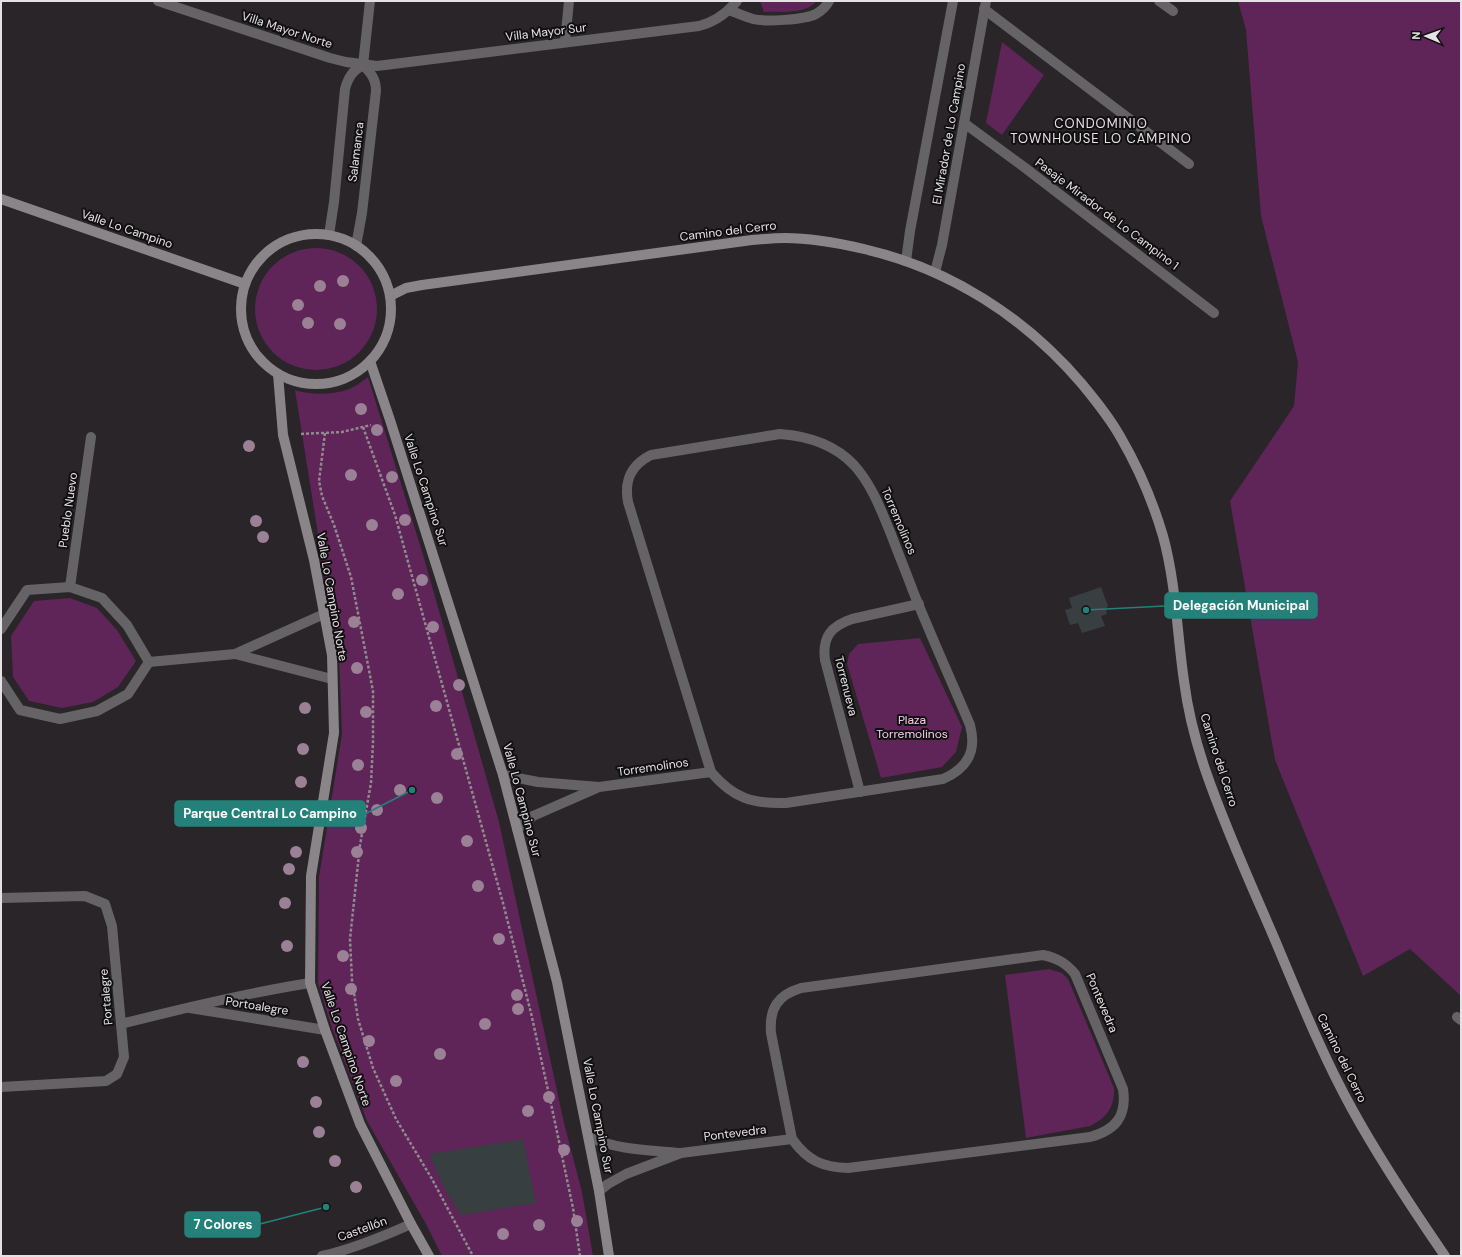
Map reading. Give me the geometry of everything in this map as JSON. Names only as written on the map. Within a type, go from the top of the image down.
[{"type":"street","name":"Villa Mayor Norte","points":[[158,1],[171,3],[330,58],[363,65]]},
{"type":"street","points":[[363,65],[370,1]]},
{"type":"street","points":[[565,42],[569,1]]},
{"type":"street","name":"Villa Mayor Sur","points":[[363,65],[377,66],[699,26],[715,21],[729,10],[737,1]]},
{"type":"street","points":[[729,10],[754,19],[773,20],[814,15],[822,10],[829,1]]},
{"type":"street","name":"El Mirador de Lo Campino","points":[[906,261],[910,231],[953,1]]},
{"type":"street","points":[[1159,1],[1173,11]]},
{"type":"street","points":[[985,5],[1189,164]]},
{"type":"street","name":"El Mirador de Lo Campino","points":[[935,272],[942,245],[985,5]]},
{"type":"street","name":"Salamanca","points":[[329,235],[334,202],[345,89],[351,74],[355,69],[363,65],[371,72],[376,84],[362,213],[356,246]]},
{"type":"street","name":"Pasaje Mirador de Lo Campino 1","points":[[964,123],[1214,312]]},
{"type":"street","name":"Valle Lo Campino","points":[[1,199],[245,284]]},
{"type":"street","points":[[314,234],[329,235],[343,239],[356,246],[372,259],[383,276],[390,296],[388,331],[380,347],[370,361],[352,375],[342,380],[326,384],[310,384],[293,381],[278,374],[264,364],[253,351],[245,335],[241,318],[242,301],[245,284],[252,270],[261,258],[272,248],[299,236],[314,234]]},
{"type":"street","name":"Camino del Cerro","points":[[390,296],[406,288],[758,239],[786,238],[816,240],[871,250],[935,272],[972,291],[1008,314],[1040,340],[1100,405],[1120,436],[1138,469],[1152,503],[1164,540],[1171,577],[1188,706],[1197,742],[1218,803],[1242,864],[1308,1018],[1344,1093],[1389,1172],[1445,1256]]},
{"type":"street","name":"Valle Lo Campino Sur","points":[[370,361],[503,775],[557,982],[589,1136],[609,1256]]},
{"type":"street","name":"Valle Lo Campino Norte","points":[[278,374],[283,435],[314,560],[332,655],[334,733],[311,876],[310,983],[325,1030],[360,1124],[429,1256]]},
{"type":"street","name":"Torremolinos","points":[[780,434],[810,438],[827,445],[842,455],[853,465],[871,490],[879,504],[918,604],[970,724],[972,741],[969,757],[963,767],[954,774],[943,779],[860,792],[786,803],[747,800],[722,785],[710,772],[628,502],[626,493],[630,475],[635,466],[642,459],[660,452],[780,434]]},
{"type":"street","name":"Pueblo Nuevo","points":[[70,587],[92,437]]},
{"type":"street","points":[[1,629],[27,590],[70,587],[102,598],[127,625],[149,662]]},
{"type":"street","name":"Torrenueva","points":[[860,792],[825,660],[825,643],[828,635],[842,622],[918,604]]},
{"type":"street","points":[[149,662],[234,654],[324,614]]},
{"type":"street","points":[[234,654],[332,679]]},
{"type":"street","points":[[1,681],[20,710],[60,719],[97,711],[128,694],[149,662]]},
{"type":"street","name":"Torremolinos","points":[[503,775],[538,782],[598,787],[710,772]]},
{"type":"street","name":"Torremolinos","points":[[517,829],[533,816],[598,787]]},
{"type":"street","name":"Portalegre","points":[[1,898],[85,896],[105,904],[112,926],[124,1057],[117,1074],[106,1081],[1,1086]]},
{"type":"street","name":"Pontevedra","points":[[1043,955],[1053,957],[1062,960],[1075,974],[1123,1089],[1123,1110],[1118,1120],[1111,1128],[1101,1134],[1090,1137],[848,1168],[835,1168],[810,1159],[800,1150],[792,1139],[770,1023],[772,1012],[776,1003],[783,996],[801,988],[1043,955]]},
{"type":"street","name":"Portoalegre","points":[[121,1024],[259,991],[310,983]]},
{"type":"street","name":"Portoalegre","points":[[184,1008],[325,1030]]},
{"type":"street","name":"Pontevedra","points":[[589,1136],[609,1145],[681,1153],[792,1139]]},
{"type":"street","name":"Pontevedra","points":[[599,1191],[626,1174],[681,1153]]},
{"type":"street","name":"Castellón","points":[[322,1256],[353,1248],[411,1224]]},
{"type":"path","points":[[283,435],[342,432],[390,420]]},
{"type":"path","points":[[363,427],[395,515],[503,903],[531,1013],[555,1121],[573,1208],[580,1256]]},
{"type":"path","points":[[325,433],[318,481],[351,576],[373,691],[373,742],[370,783],[360,845],[350,939],[352,980],[358,1019],[373,1068],[396,1119],[432,1179],[473,1256]]},
{"type":"green space","points":[[760,1],[817,1],[806,8],[799,10],[764,12]]},
{"type":"green space","points":[[1238,1],[1461,1],[1461,996],[1410,949],[1363,976],[1275,760],[1230,501],[1294,406],[1298,362],[1261,216],[1246,30]]},
{"type":"green space","points":[[1002,42],[1044,75],[1002,135],[986,123]]},
{"type":"green space","points":[[316,248],[328,249],[339,253],[350,258],[359,266],[367,275],[372,286],[376,297],[376,321],[372,332],[367,343],[359,352],[350,360],[339,365],[328,369],[316,370],[304,369],[293,365],[282,360],[273,352],[265,343],[260,332],[256,321],[255,309],[256,297],[260,286],[265,275],[273,266],[282,258],[293,253],[304,249]]},
{"type":"green space","points":[[368,377],[424,558],[499,822],[564,1123],[582,1192],[593,1256],[442,1256],[426,1224],[367,1121],[332,1028],[318,983],[319,877],[342,734],[339,654],[295,390],[314,394],[340,392],[352,388]]},
{"type":"green space","points":[[70,598],[97,608],[117,630],[136,661],[118,687],[93,702],[62,708],[29,701],[13,677],[11,636],[34,601]]},
{"type":"green space","name":"Plaza Torremolinos","points":[[920,638],[962,727],[956,752],[942,767],[881,778],[847,664],[849,654],[858,644]]},
{"type":"green space","points":[[1049,969],[1062,973],[1068,979],[1114,1088],[1114,1094],[1109,1111],[1096,1123],[1090,1126],[1026,1138],[1005,975]]},
{"type":"building","points":[[1101,587],[1108,606],[1106,609],[1107,614],[1101,616],[1105,626],[1082,633],[1078,623],[1070,625],[1065,610],[1072,608],[1069,598]]},
{"type":"building","points":[[523,1139],[536,1203],[461,1215],[445,1190],[429,1154]]},
{"type":"place","name":"Delegación Municipal","points":[[1086,610]]},
{"type":"place","name":"Parque Central Lo Campino","points":[[412,790]]},
{"type":"place","name":"7 Colores","points":[[326,1207]]},
{"type":"district","name":"CONDOMINIO TOWNHOUSE LO CAMPINO","points":[[1101,130]]}]
